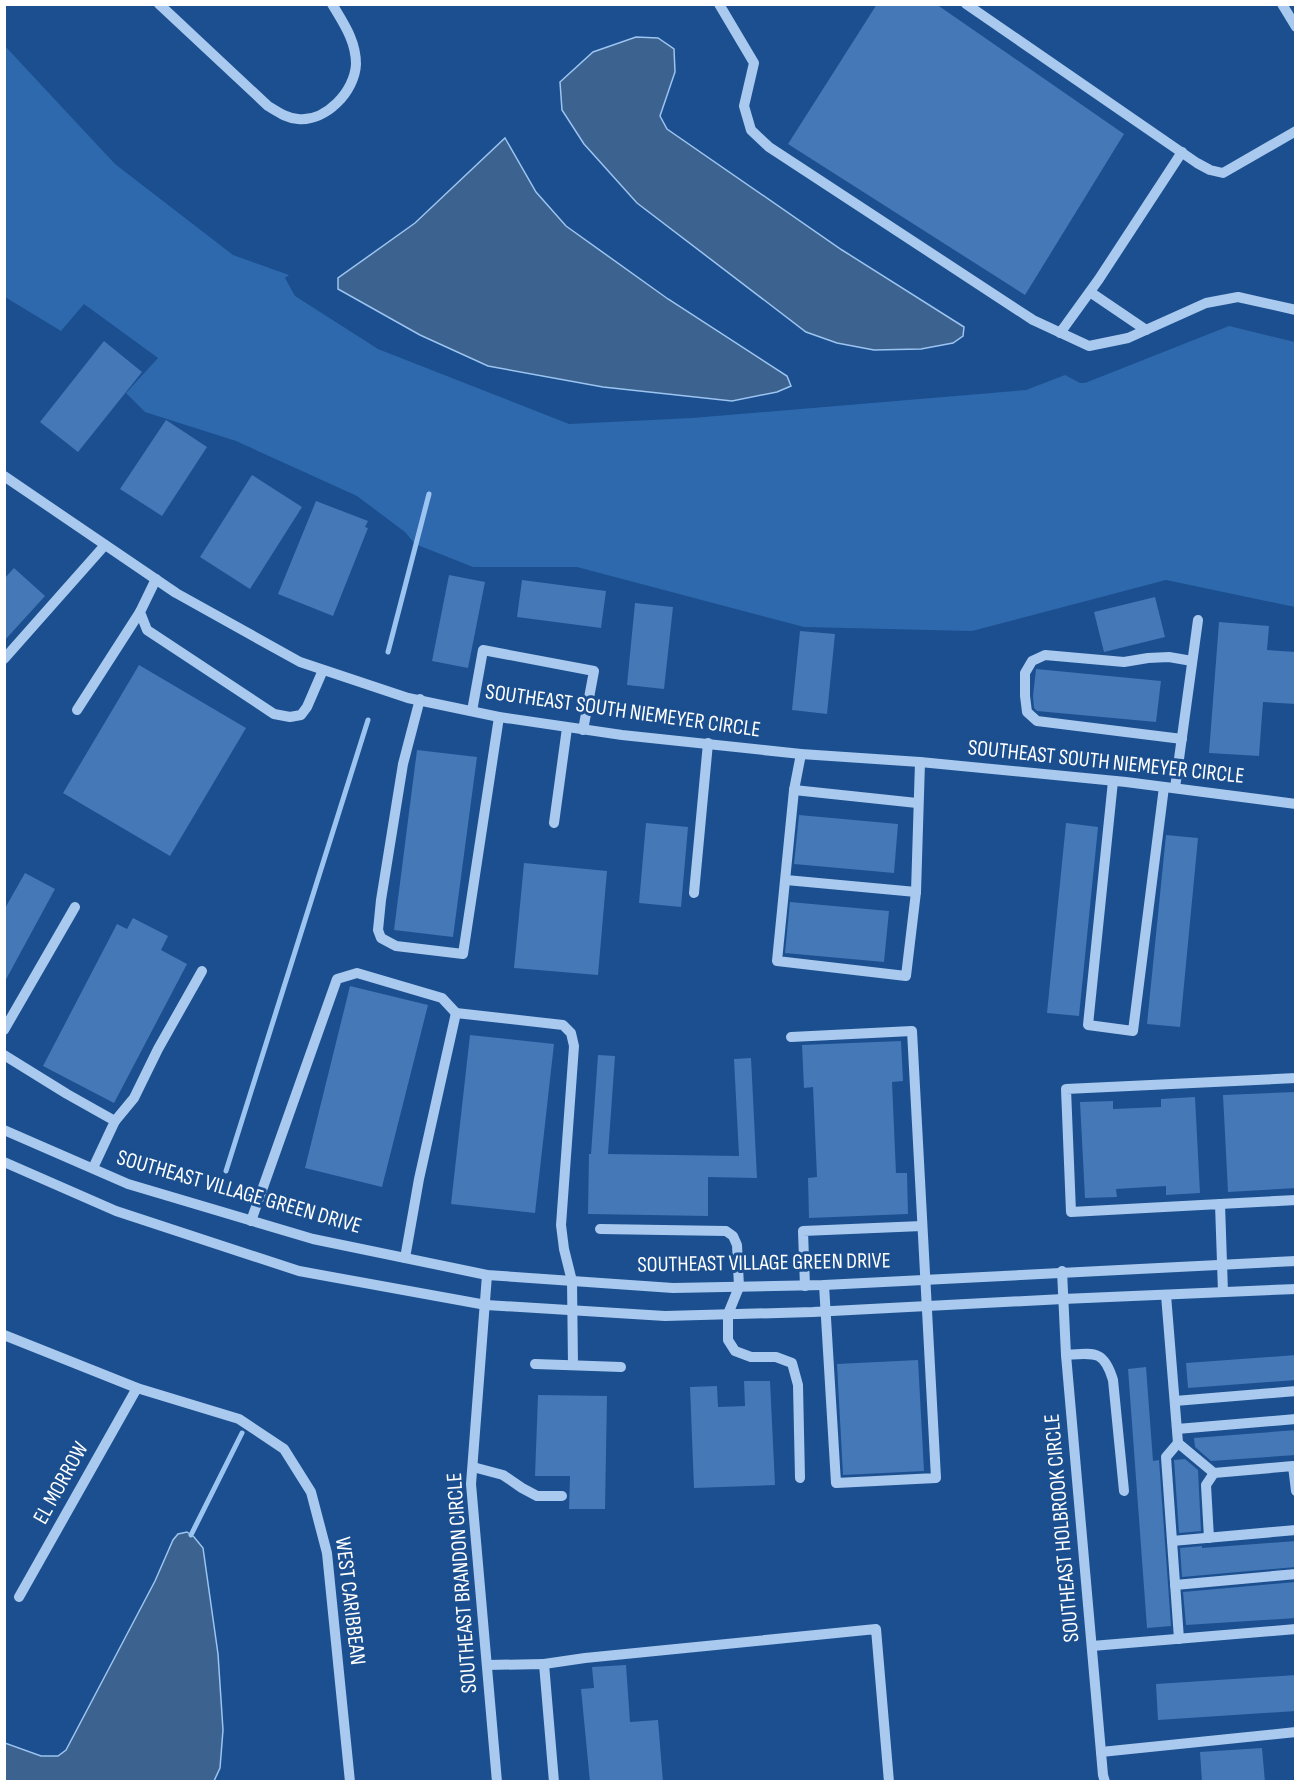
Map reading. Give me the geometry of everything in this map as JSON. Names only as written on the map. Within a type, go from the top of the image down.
[{"type":"street","points":[[159,4],[268,106],[284,116],[300,120],[325,112],[345,95],[354,79],[356,64],[354,46],[349,31],[332,4]]},
{"type":"street","points":[[719,4],[754,63],[744,106],[751,130],[769,147],[1033,320],[1089,346],[1128,338],[1206,303],[1239,297],[1296,310]]},
{"type":"street","points":[[966,4],[1210,170],[1223,173],[1296,131]]},
{"type":"street","points":[[1282,4],[1296,27]]},
{"type":"street","points":[[1060,333],[1090,292],[1182,152]]},
{"type":"street","points":[[1090,292],[1146,330]]},
{"type":"street","name":"SOUTHEAST SOUTH NIEMEYER CIRCLE","points":[[4,476],[176,593],[300,662],[408,698],[499,717],[583,730],[801,754],[920,762],[1113,781],[1296,804]]},
{"type":"street","points":[[4,660],[105,545]]},
{"type":"street","points":[[77,710],[140,612],[156,579]]},
{"type":"street","points":[[140,612],[147,630],[274,714],[290,717],[301,715],[307,707],[323,670]]},
{"type":"street","points":[[1113,781],[1088,1025],[1133,1030],[1170,787],[1182,739],[1197,620]]},
{"type":"street","points":[[472,711],[483,650],[594,671],[583,730]]},
{"type":"street","points":[[1182,739],[1037,721],[1027,712],[1024,696],[1025,673],[1032,662],[1045,655],[1124,662],[1159,658],[1192,661]]},
{"type":"street","points":[[420,699],[403,764],[378,930],[381,938],[396,945],[463,954],[499,717]]},
{"type":"street","points":[[554,823],[567,728]]},
{"type":"street","points":[[694,893],[708,743]]},
{"type":"street","points":[[801,754],[794,790],[777,961],[906,976],[916,892],[920,762]]},
{"type":"street","points":[[794,790],[917,803]]},
{"type":"street","points":[[786,880],[916,892]]},
{"type":"street","points":[[4,1030],[75,907]]},
{"type":"street","points":[[93,1168],[116,1121],[134,1098],[158,1049],[202,971]]},
{"type":"street","points":[[251,1221],[337,979],[357,973],[442,998],[456,1012],[563,1025],[571,1033],[574,1046],[561,1225],[572,1281],[573,1365]]},
{"type":"street","points":[[405,1258],[419,1179],[456,1012]]},
{"type":"street","points":[[791,1037],[912,1031],[936,1478],[836,1483],[824,1285]]},
{"type":"street","points":[[4,1055],[116,1121]]},
{"type":"street","points":[[1296,1078],[1066,1089],[1071,1212],[1296,1200]]},
{"type":"street","name":"SOUTHEAST VILLAGE GREEN DRIVE","points":[[4,1130],[128,1184],[251,1221],[313,1239],[487,1275],[673,1288],[805,1286],[1062,1271],[1296,1261]]},
{"type":"street","points":[[4,1162],[116,1211],[299,1271],[486,1305],[665,1316],[825,1312],[1296,1289]]},
{"type":"street","points":[[1220,1204],[1223,1292]]},
{"type":"street","points":[[805,1286],[803,1231],[922,1226]]},
{"type":"street","points":[[600,1229],[726,1232],[733,1236],[737,1245],[739,1287],[728,1314],[728,1340],[735,1351],[751,1357],[776,1357],[792,1363],[798,1385],[800,1478]]},
{"type":"street","name":"SOUTHEAST HOLBROOK CIRCLE","points":[[1062,1271],[1066,1355],[1105,1782]]},
{"type":"street","name":"SOUTHEAST BRANDON CIRCLE","points":[[487,1275],[471,1484],[497,1782]]},
{"type":"street","points":[[1166,1294],[1178,1443],[1166,1457],[1179,1639]]},
{"type":"street","name":"WEST CARIBBEAN","points":[[4,1335],[137,1388],[239,1419],[284,1449],[311,1492],[327,1552],[350,1782]]},
{"type":"street","points":[[1066,1355],[1094,1355],[1103,1358],[1109,1365],[1113,1380],[1124,1491]]},
{"type":"street","points":[[535,1364],[621,1367]]},
{"type":"street","name":"EL MORROW","points":[[19,1597],[137,1388]]},
{"type":"street","points":[[1175,1401],[1296,1391]]},
{"type":"street","points":[[1177,1429],[1296,1419]]},
{"type":"street","points":[[1178,1443],[1214,1473],[1293,1466],[1296,1491]]},
{"type":"street","points":[[472,1467],[503,1475],[537,1496],[562,1496]]},
{"type":"street","points":[[1209,1538],[1206,1485],[1214,1473]]},
{"type":"street","points":[[1172,1541],[1296,1530]]},
{"type":"street","points":[[1175,1585],[1296,1574]]},
{"type":"street","points":[[487,1665],[544,1664],[876,1629],[889,1782]]},
{"type":"street","points":[[1092,1646],[1296,1629]]},
{"type":"street","points":[[544,1664],[554,1782]]},
{"type":"street","points":[[1101,1752],[1296,1732]]},
{"type":"shaded area","points":[[636,37],[658,38],[674,49],[675,72],[660,116],[667,129],[842,250],[964,327],[963,336],[953,343],[921,349],[874,350],[837,343],[806,332],[637,203],[584,144],[562,110],[560,82],[593,52]]},
{"type":"shaded area","points":[[4,45],[115,164],[233,255],[289,275],[285,278],[295,296],[378,349],[569,424],[692,418],[1026,390],[1065,375],[1080,383],[1085,383],[1229,326],[1295,342],[1295,607],[1166,580],[972,631],[804,627],[577,567],[473,567],[415,544],[405,532],[357,496],[236,441],[145,412],[126,393],[158,358],[84,304],[61,331],[5,297]]},
{"type":"shaded area","points":[[505,138],[536,192],[566,226],[668,299],[787,376],[791,386],[777,392],[732,401],[603,387],[488,366],[420,335],[338,289],[338,278],[415,223]]},
{"type":"shaded area","points":[[187,1532],[203,1548],[218,1654],[223,1730],[220,1768],[214,1781],[5,1781],[5,1743],[41,1756],[58,1756],[66,1750],[155,1581],[173,1540],[178,1534]]},
{"type":"building","points":[[877,4],[936,4],[1124,134],[1025,295],[788,144]]},
{"type":"building","points":[[104,341],[142,372],[78,452],[40,422]]},
{"type":"building","points":[[166,420],[207,447],[162,516],[120,489]]},
{"type":"building","points":[[252,475],[302,507],[250,589],[200,557]]},
{"type":"building","points":[[316,501],[368,521],[365,527],[368,528],[333,616],[278,594]]},
{"type":"building","points":[[14,568],[45,596],[4,641],[4,579]]},
{"type":"building","points":[[449,575],[485,582],[468,668],[432,661]]},
{"type":"building","points":[[522,580],[606,591],[601,628],[517,617]]},
{"type":"building","points":[[1155,597],[1165,637],[1104,652],[1094,612]]},
{"type":"building","points":[[635,603],[673,607],[664,689],[627,685]]},
{"type":"building","points":[[1219,622],[1269,626],[1267,650],[1296,652],[1296,704],[1263,702],[1259,756],[1209,753]]},
{"type":"building","points":[[800,631],[835,634],[827,714],[792,710]]},
{"type":"building","points":[[139,665],[246,728],[170,856],[63,793]]},
{"type":"building","points":[[1036,669],[1161,681],[1156,722],[1037,711],[1034,708],[1033,696]]},
{"type":"building","points":[[417,750],[477,757],[453,937],[394,930]]},
{"type":"building","points":[[799,815],[898,824],[894,873],[794,864]]},
{"type":"building","points":[[646,823],[688,827],[681,907],[639,903]]},
{"type":"building","points":[[1066,823],[1098,827],[1079,1016],[1047,1013]]},
{"type":"building","points":[[1166,835],[1198,838],[1180,1027],[1147,1024]]},
{"type":"building","points":[[524,863],[607,871],[598,975],[514,968]]},
{"type":"building","points":[[25,873],[55,889],[4,983],[4,910]]},
{"type":"building","points":[[790,902],[889,911],[884,962],[785,953]]},
{"type":"building","points":[[133,918],[168,936],[161,950],[187,964],[114,1103],[43,1066],[117,924],[127,929]]},
{"type":"building","points":[[350,986],[428,1005],[382,1187],[305,1168]]},
{"type":"building","points":[[470,1035],[554,1044],[535,1213],[451,1204]]},
{"type":"building","points":[[901,1041],[903,1081],[892,1082],[896,1173],[907,1173],[908,1214],[809,1218],[808,1178],[817,1177],[813,1087],[804,1088],[802,1045]]},
{"type":"building","points":[[598,1055],[615,1056],[608,1154],[739,1156],[734,1059],[751,1058],[757,1178],[708,1177],[708,1216],[588,1214],[589,1154],[591,1154]]},
{"type":"building","points":[[1296,1092],[1296,1188],[1228,1192],[1223,1095]]},
{"type":"building","points":[[1195,1097],[1200,1193],[1166,1195],[1166,1186],[1116,1189],[1117,1197],[1085,1198],[1080,1102],[1113,1101],[1113,1109],[1161,1107],[1161,1099]]},
{"type":"building","points":[[1296,1355],[1296,1380],[1188,1388],[1186,1363]]},
{"type":"building","points":[[918,1360],[924,1471],[843,1475],[837,1364]]},
{"type":"building","points":[[1146,1367],[1153,1461],[1159,1460],[1171,1626],[1147,1628],[1128,1369]]},
{"type":"building","points":[[744,1381],[770,1381],[775,1485],[694,1488],[690,1387],[717,1386],[718,1407],[745,1406]]},
{"type":"building","points":[[538,1395],[607,1396],[605,1509],[569,1509],[570,1476],[535,1476]]},
{"type":"building","points":[[1296,1430],[1296,1455],[1211,1461],[1195,1447],[1194,1438]]},
{"type":"building","points":[[1185,1459],[1198,1470],[1201,1531],[1179,1533],[1174,1460]]},
{"type":"building","points":[[1296,1541],[1296,1567],[1182,1577],[1180,1548]]},
{"type":"building","points":[[1296,1582],[1296,1618],[1186,1625],[1183,1592]]},
{"type":"building","points":[[626,1665],[630,1722],[658,1720],[663,1782],[590,1782],[581,1689],[594,1688],[592,1667]]},
{"type":"building","points":[[1296,1675],[1296,1711],[1158,1720],[1156,1684]]},
{"type":"building","points":[[1262,1748],[1265,1782],[1202,1782],[1200,1752]]},
{"type":"waterway","points":[[388,652],[429,494]]},
{"type":"waterway","points":[[226,1171],[368,720]]},
{"type":"waterway","points":[[191,1535],[242,1433]]}]
